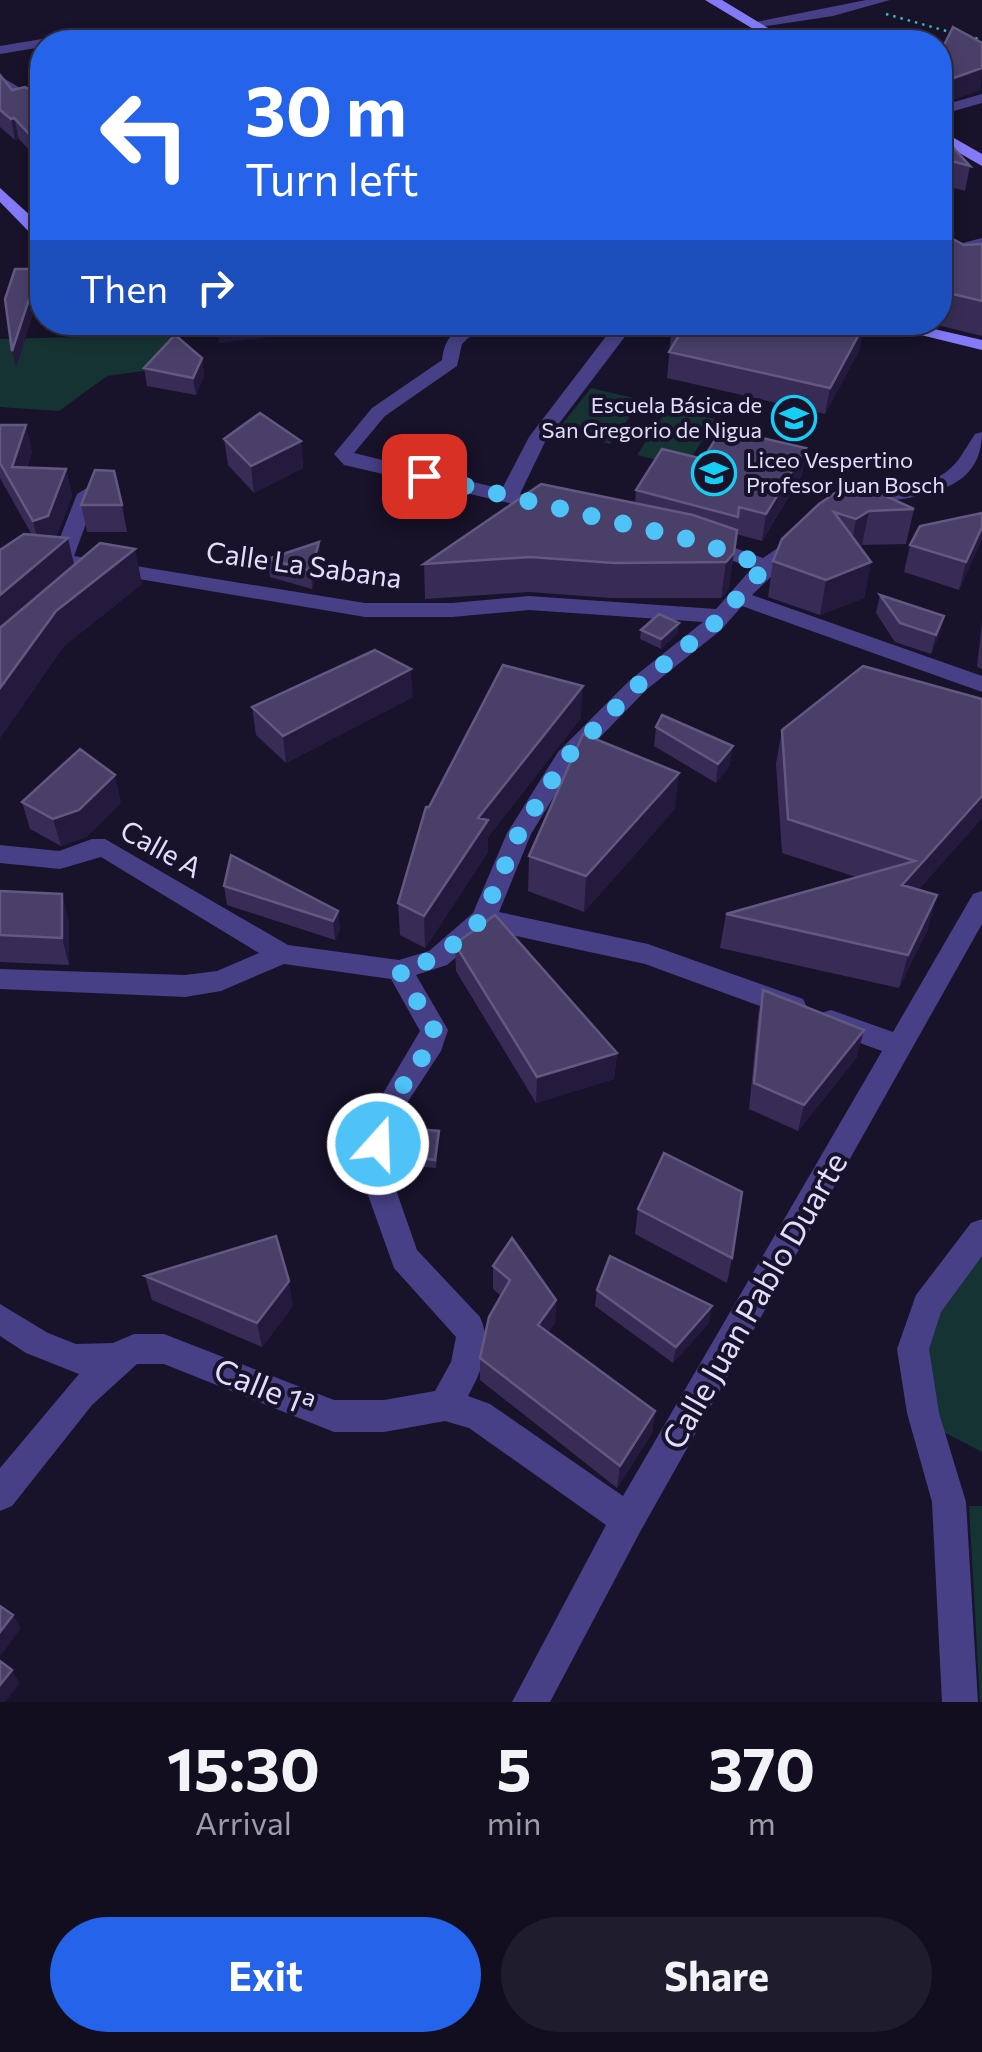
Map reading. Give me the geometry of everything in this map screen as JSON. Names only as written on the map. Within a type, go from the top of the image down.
[{"type":"street","points":[[712,0],[763,30]]},
{"type":"street","points":[[753,24],[884,0]]},
{"type":"street","points":[[0,50],[30,45]]},
{"type":"street","points":[[0,80],[30,99]]},
{"type":"street","points":[[952,107],[982,98]]},
{"type":"street","points":[[952,143],[982,161]]},
{"type":"street","points":[[0,193],[30,219]]},
{"type":"street","points":[[952,251],[982,244]]},
{"type":"street","points":[[461,335],[452,343],[451,362],[375,411],[358,429],[344,454],[351,460],[582,514]]},
{"type":"street","points":[[508,497],[536,440],[618,335]]},
{"type":"street","points":[[936,335],[982,345]]},
{"type":"street","points":[[0,979],[185,986],[221,982],[282,954],[399,970],[438,958],[482,919],[519,833],[566,758],[638,685],[721,616],[766,566],[824,518],[852,501],[925,489],[955,476],[982,438]]},
{"type":"street","points":[[62,560],[87,494]]},
{"type":"street","points":[[678,536],[766,566]]},
{"type":"street","name":"Calle La Sabana","points":[[0,557],[62,560],[365,610],[452,610],[529,604],[721,616]]},
{"type":"street","points":[[72,592],[101,566]]},
{"type":"street","points":[[738,597],[982,684]]},
{"type":"street","name":"Calle A","points":[[0,854],[60,860],[92,848],[105,848],[282,954]]},
{"type":"street","name":"Calle Juan Pablo Duarte","points":[[530,1702],[628,1520],[982,902]]},
{"type":"street","points":[[482,919],[648,954],[901,1047]]},
{"type":"street","points":[[399,970],[434,1030],[432,1043],[392,1102],[373,1167],[405,1258],[469,1328],[474,1341],[472,1354],[445,1405],[478,1415],[628,1520]]},
{"type":"street","points":[[960,1702],[948,1502],[923,1414],[913,1350],[927,1305],[982,1232]]},
{"type":"street","name":"Calle 1ª","points":[[0,1318],[37,1342],[76,1359],[116,1358],[134,1349],[164,1348],[334,1416],[384,1416],[445,1405]]},
{"type":"street","points":[[0,1494],[81,1394],[116,1358]]},
{"type":"path","points":[[859,7],[945,30]]},
{"type":"path","points":[[952,32],[982,40]]},
{"type":"green space","points":[[175,335],[150,370],[107,376],[59,411],[0,407],[0,339]]},
{"type":"green space","points":[[591,388],[642,400],[610,444],[556,432]]},
{"type":"green space","points":[[668,408],[715,419],[686,467],[637,455]]},
{"type":"green space","points":[[982,1247],[982,1452],[934,1427],[923,1363],[933,1313]]},
{"type":"green space","points":[[969,1506],[982,1506],[982,1702],[980,1702]]},
{"type":"building","points":[[953,27],[982,43],[982,68],[952,79]]},
{"type":"building","points":[[0,75],[12,90],[30,90],[30,135],[14,118],[0,110]]},
{"type":"building","points":[[952,146],[970,166],[952,161]]},
{"type":"building","points":[[952,239],[964,245],[982,244],[982,301],[952,294]]},
{"type":"building","points":[[15,269],[30,269],[30,296],[12,351],[5,299]]},
{"type":"building","points":[[175,335],[202,358],[193,378],[144,368]]},
{"type":"building","points":[[679,335],[859,335],[830,388],[669,352]]},
{"type":"building","points":[[260,413],[301,441],[251,466],[224,439]]},
{"type":"building","points":[[0,425],[26,425],[12,467],[66,469],[48,516],[33,521],[0,463]]},
{"type":"building","points":[[722,429],[806,448],[766,514],[739,507],[738,517],[636,490],[662,449],[703,459]]},
{"type":"building","points":[[95,470],[114,471],[122,505],[81,505]]},
{"type":"building","points":[[853,481],[914,509],[869,511],[856,519],[834,512],[871,562],[826,580],[773,561],[782,539],[819,504]]},
{"type":"building","points":[[541,484],[693,515],[737,530],[734,553],[726,562],[614,563],[530,557],[424,564]]},
{"type":"building","points":[[982,513],[982,527],[966,562],[910,545],[920,526]]},
{"type":"building","points":[[24,534],[68,538],[0,595],[0,550]]},
{"type":"building","points":[[319,542],[311,571],[268,559]]},
{"type":"building","points":[[100,543],[135,549],[56,611],[0,688],[0,628]]},
{"type":"building","points":[[880,595],[944,616],[936,635],[900,623]]},
{"type":"building","points":[[659,614],[679,623],[661,639],[641,630]]},
{"type":"building","points":[[375,650],[411,669],[283,736],[252,707]]},
{"type":"building","points":[[503,665],[583,686],[478,818],[488,820],[424,916],[398,903],[426,807]]},
{"type":"building","points":[[863,666],[982,699],[982,796],[902,885],[937,895],[908,955],[726,914],[915,861],[788,819],[782,730]]},
{"type":"building","points":[[662,715],[733,746],[718,764],[656,727]]},
{"type":"building","points":[[583,734],[679,773],[586,876],[529,856]]},
{"type":"building","points":[[80,749],[115,775],[79,810],[53,819],[22,802]]},
{"type":"building","points":[[231,855],[338,911],[333,921],[224,886]]},
{"type":"building","points":[[0,891],[62,894],[62,938],[0,935]]},
{"type":"building","points":[[495,915],[617,1053],[537,1077],[455,944]]},
{"type":"building","points":[[763,990],[864,1030],[804,1105],[754,1083]]},
{"type":"building","points":[[405,1128],[439,1131],[435,1160],[401,1156]]},
{"type":"building","points":[[664,1153],[742,1192],[732,1258],[638,1209]]},
{"type":"building","points":[[276,1236],[289,1281],[257,1323],[145,1276]]},
{"type":"building","points":[[512,1238],[556,1300],[538,1325],[655,1411],[620,1466],[480,1358],[489,1317],[510,1280],[493,1266]]},
{"type":"building","points":[[610,1256],[712,1306],[676,1347],[597,1290]]},
{"type":"building","points":[[0,1606],[13,1615],[0,1632]]},
{"type":"building","points":[[0,1661],[12,1670],[0,1685]]},
{"type":"place","name":"Escuela Básica de San Gregorio de Nigua","points":[[794,418]]},
{"type":"place","name":"Liceo Vespertino Profesor Juan Bosch","points":[[714,473]]},
{"type":"route","points":[[378,1144],[392,1102],[432,1043],[434,1030],[399,970],[438,958],[482,919],[519,833],[566,758],[638,685],[713,625],[766,566],[696,541],[424,476]]}]
